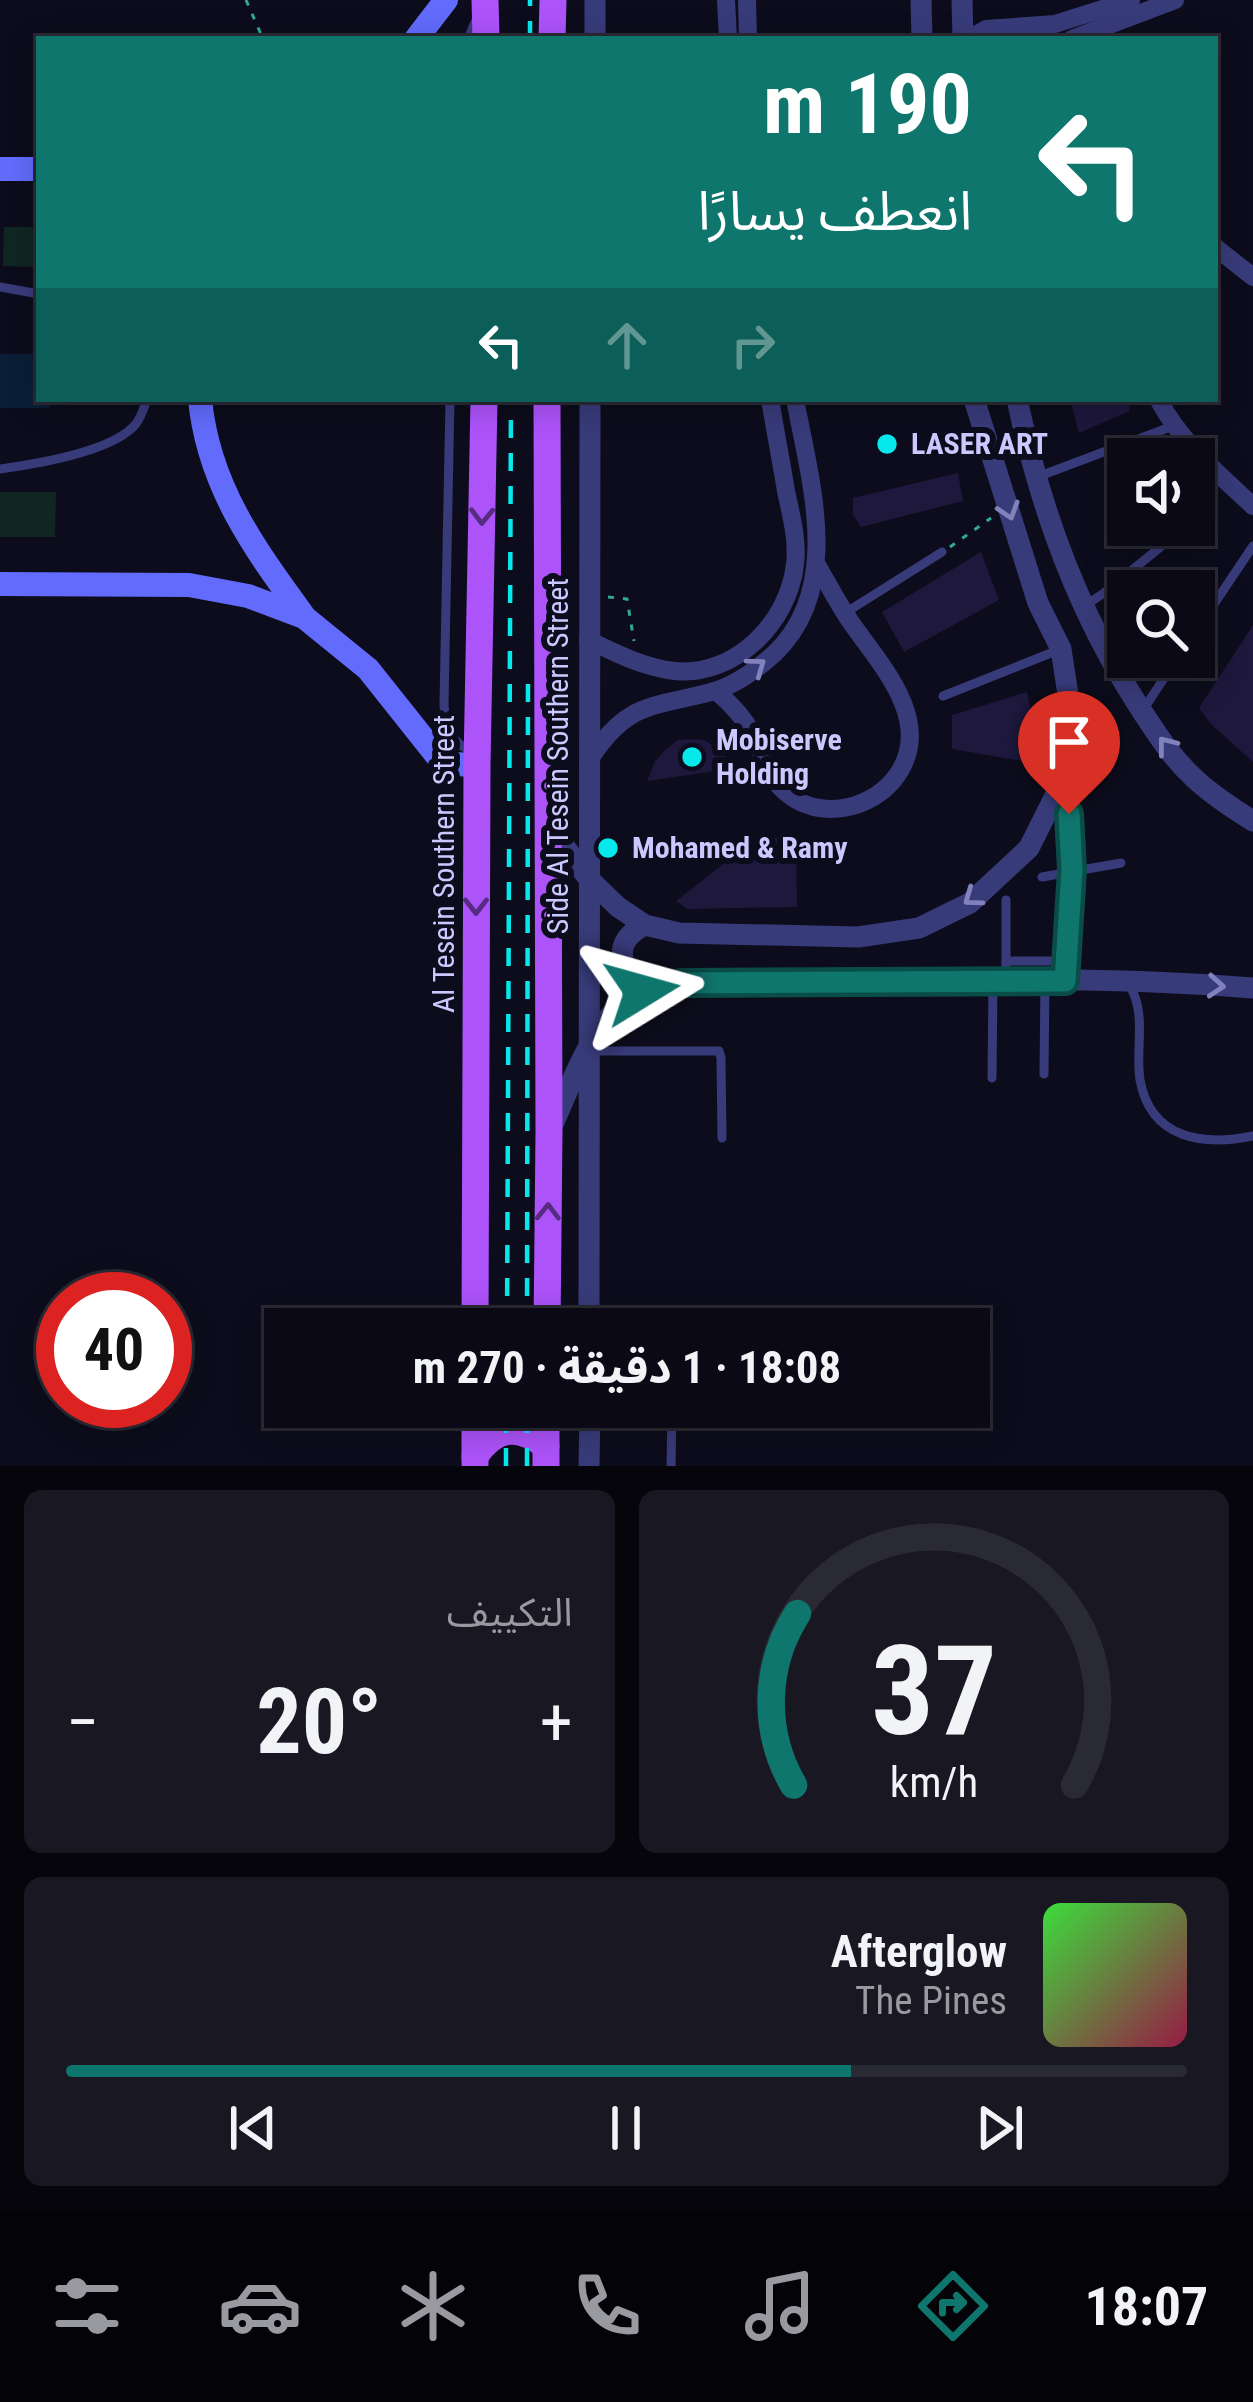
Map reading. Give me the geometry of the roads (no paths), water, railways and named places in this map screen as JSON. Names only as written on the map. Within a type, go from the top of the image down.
[{"type":"main road","points":[[418,36],[446,0]]},
{"type":"main road","points":[[484,0],[486,36]]},
{"type":"main road","points":[[552,36],[553,0]]},
{"type":"main road","points":[[0,169],[36,169]]},
{"type":"main road","points":[[200,402],[220,485],[237,520],[304,617],[368,669],[438,757],[452,764],[477,759]]},
{"type":"main road","name":"Al Tesein Southern Street","points":[[475,1308],[484,402]]},
{"type":"main road","points":[[547,402],[547,1308]]},
{"type":"main road","points":[[248,596],[266,591],[274,577]]},
{"type":"main road","points":[[0,584],[189,585],[248,596],[304,617]]},
{"type":"main road","points":[[475,1428],[475,1461]]},
{"type":"main road","points":[[475,1461],[484,1442],[516,1430],[532,1435],[546,1456]]},
{"type":"street","points":[[595,0],[595,36]]},
{"type":"street","points":[[727,0],[728,36]]},
{"type":"street","points":[[747,0],[748,36]]},
{"type":"street","points":[[921,0],[922,36]]},
{"type":"street","points":[[962,0],[966,36]]},
{"type":"street","points":[[972,36],[986,29],[1055,24],[1175,0]]},
{"type":"street","points":[[1084,36],[1134,7]]},
{"type":"street","points":[[1218,249],[1253,278]]},
{"type":"street","name":"Side Al Tesein Southern Street","points":[[589,1308],[590,402]]},
{"type":"street","points":[[588,640],[652,667],[679,672],[732,659],[772,623],[788,596],[795,534],[770,402]]},
{"type":"street","points":[[588,762],[600,743],[633,713],[716,691],[763,664],[781,647],[805,607],[817,565],[796,402]]},
{"type":"street","points":[[547,823],[588,878],[618,907],[645,925],[679,933],[858,937],[920,928],[970,903],[1029,848],[1058,790],[1069,701],[1061,650],[1038,603],[975,402]]},
{"type":"street","points":[[1017,402],[1052,530],[1095,633],[1165,745],[1192,776],[1253,821]]},
{"type":"street","points":[[1160,402],[1173,426],[1253,506]]},
{"type":"street","points":[[776,435],[801,430]]},
{"type":"street","points":[[716,691],[744,719],[772,778],[790,796],[813,807],[835,809],[878,794],[895,779],[910,740],[909,722],[896,689],[817,565]]},
{"type":"street","points":[[1061,650],[1095,633]]},
{"type":"street","points":[[642,991],[624,968],[622,955],[625,941],[645,925]]},
{"type":"street","points":[[549,1132],[588,1051],[611,1016],[642,991],[682,983],[1002,974],[1253,988]]},
{"type":"street","points":[[589,1466],[590,1428]]},
{"type":"lane","points":[[469,36],[484,0]]},
{"type":"lane","points":[[0,287],[36,293]]},
{"type":"lane","points":[[0,469],[35,465],[120,438],[137,423],[146,402]]},
{"type":"lane","points":[[450,402],[445,720],[451,736],[477,759]]},
{"type":"lane","points":[[1036,478],[1173,426]]},
{"type":"lane","points":[[1083,607],[1162,546]]},
{"type":"lane","points":[[1215,603],[1253,546]]},
{"type":"lane","points":[[845,613],[942,552]]},
{"type":"lane","points":[[943,696],[1061,650]]},
{"type":"lane","points":[[1142,711],[1164,678]]},
{"type":"lane","points":[[1044,1074],[1072,870],[1069,814],[1058,790]]},
{"type":"lane","points":[[1042,877],[1121,862]]},
{"type":"lane","points":[[992,1078],[1006,900]]},
{"type":"lane","points":[[1127,981],[1140,1008],[1141,1082],[1158,1117],[1172,1130],[1209,1142],[1253,1136]]},
{"type":"lane","points":[[1140,1008],[1156,981]]},
{"type":"lane","points":[[588,1051],[718,1051],[722,1138]]},
{"type":"lane","points":[[671,1466],[672,1428]]},
{"type":"water","points":[[0,354],[36,354],[36,402],[50,402],[50,408],[0,408]]},
{"type":"railway","points":[[530,0],[530,36]]},
{"type":"railway","points":[[507,1308],[511,402]]},
{"type":"railway","points":[[527,1308],[528,675]]},
{"type":"railway","points":[[506,1428],[506,1466]]},
{"type":"railway","points":[[527,1428],[527,1466]]},
{"type":"place","name":"LASER ART","points":[[887,444]]},
{"type":"place","name":"Mobiserve Holding","points":[[692,757]]},
{"type":"place","name":"Mohamed & Ramy","points":[[608,848]]}]
